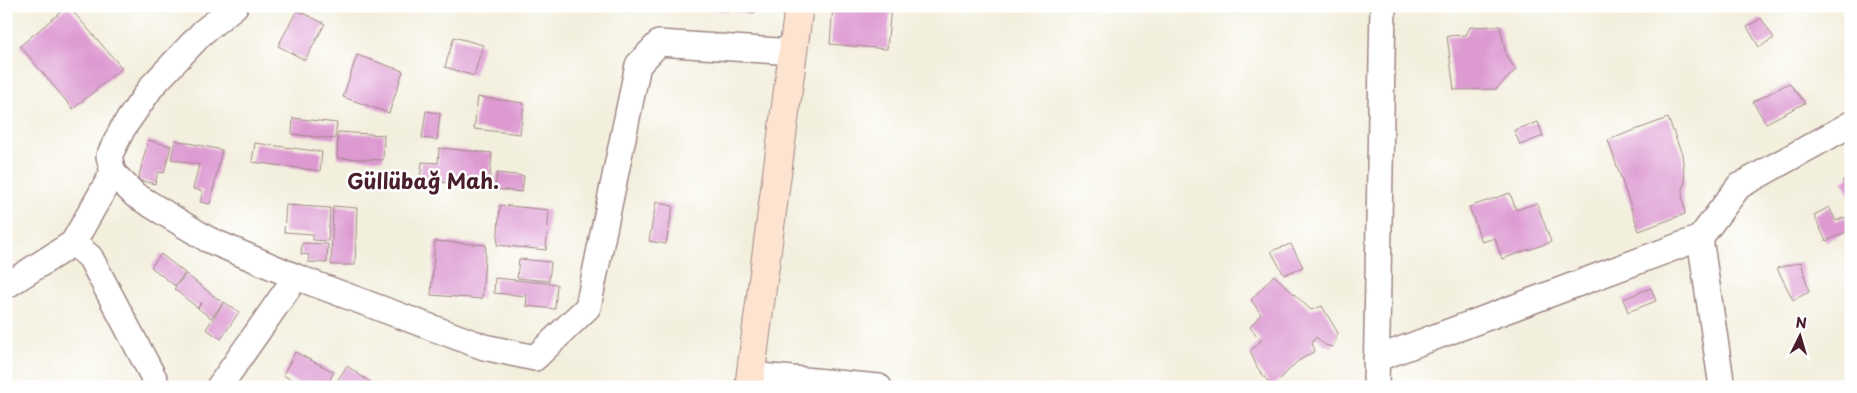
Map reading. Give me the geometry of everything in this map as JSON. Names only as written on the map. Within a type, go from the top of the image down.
[{"type":"street","points":[[235,6],[203,32],[152,86],[123,128],[109,156],[113,173],[135,195],[207,239],[296,277],[484,347],[535,358],[588,307],[638,65],[659,43],[793,52]]},
{"type":"street","points":[[799,6],[750,381],[879,387]]},
{"type":"street","points":[[1376,387],[1383,6]]},
{"type":"street","points":[[1376,360],[1700,238],[1739,186],[1851,124]]},
{"type":"street","points":[[6,286],[73,243],[113,173]]},
{"type":"street","points":[[1700,238],[1722,387]]},
{"type":"street","points":[[73,243],[90,257],[155,380],[156,387]]},
{"type":"street","points":[[219,387],[296,277]]},
{"type":"building","points":[[68,6],[122,68],[73,109],[20,46]]},
{"type":"building","points":[[664,6],[684,6],[683,10]]},
{"type":"building","points":[[708,6],[728,6],[728,11],[707,9]]},
{"type":"building","points":[[736,6],[756,6],[755,13],[736,11]]},
{"type":"building","points":[[833,6],[891,6],[887,49],[830,44]]},
{"type":"building","points":[[297,10],[325,24],[305,60],[278,46]]},
{"type":"building","points":[[1761,18],[1774,38],[1759,47],[1747,27]]},
{"type":"building","points":[[1500,26],[1506,55],[1516,70],[1496,89],[1454,90],[1447,36],[1466,35],[1470,27]]},
{"type":"building","points":[[454,37],[483,45],[474,76],[445,67]]},
{"type":"building","points":[[357,55],[403,71],[389,113],[343,97]]},
{"type":"building","points":[[1789,83],[1805,103],[1766,123],[1753,102]]},
{"type":"building","points":[[478,97],[524,103],[520,134],[474,129]]},
{"type":"building","points":[[426,111],[440,113],[437,140],[422,138]]},
{"type":"building","points":[[293,118],[337,123],[335,139],[292,134]]},
{"type":"building","points":[[1668,118],[1682,154],[1685,181],[1682,194],[1685,214],[1639,231],[1608,140]]},
{"type":"building","points":[[1538,122],[1543,136],[1520,145],[1514,130]]},
{"type":"building","points":[[338,132],[384,135],[383,160],[337,158]]},
{"type":"building","points":[[148,140],[171,146],[164,173],[158,172],[155,184],[138,180]]},
{"type":"building","points":[[175,140],[222,150],[210,204],[200,202],[203,191],[193,189],[199,165],[171,159]]},
{"type":"building","points":[[255,143],[322,152],[320,171],[252,162]]},
{"type":"building","points":[[439,148],[492,153],[489,187],[420,180],[422,162],[438,163]]},
{"type":"building","points":[[497,173],[524,176],[522,192],[495,189]]},
{"type":"building","points":[[1851,176],[1851,198],[1842,181]]},
{"type":"building","points":[[1510,193],[1516,210],[1537,203],[1551,242],[1502,259],[1495,238],[1482,242],[1469,207]]},
{"type":"building","points":[[656,202],[673,206],[666,244],[649,241]]},
{"type":"building","points":[[286,205],[330,208],[328,241],[313,240],[313,234],[284,232]]},
{"type":"building","points":[[500,205],[549,210],[546,250],[497,245]]},
{"type":"building","points":[[333,206],[357,208],[355,265],[331,265]]},
{"type":"building","points":[[1829,207],[1836,221],[1845,217],[1851,230],[1826,241],[1814,215]]},
{"type":"building","points":[[435,241],[486,245],[482,299],[431,295]]},
{"type":"building","points":[[302,243],[328,244],[327,263],[308,262],[309,255],[301,254]]},
{"type":"building","points":[[1291,244],[1303,267],[1284,275],[1271,251]]},
{"type":"building","points":[[161,254],[185,273],[175,286],[151,267]]},
{"type":"building","points":[[519,259],[551,262],[549,281],[517,278]]},
{"type":"building","points":[[1801,262],[1809,292],[1793,300],[1777,268]]},
{"type":"building","points":[[186,274],[223,303],[211,318],[174,289]]},
{"type":"building","points":[[1274,275],[1311,310],[1322,306],[1338,333],[1333,347],[1325,345],[1316,337],[1312,343],[1315,351],[1297,362],[1272,387],[1257,367],[1250,351],[1261,341],[1250,327],[1261,314],[1251,300]]},
{"type":"building","points":[[495,278],[557,284],[555,309],[526,306],[527,296],[494,293]]},
{"type":"building","points":[[1651,288],[1656,301],[1628,312],[1623,299]]},
{"type":"building","points":[[224,302],[239,312],[221,339],[206,329]]},
{"type":"building","points":[[295,352],[334,372],[326,387],[305,387],[283,375]]},
{"type":"building","points":[[347,366],[377,387],[333,387]]},
{"type":"district","name":"Güllübağ Mah.","points":[[423,180]]}]
